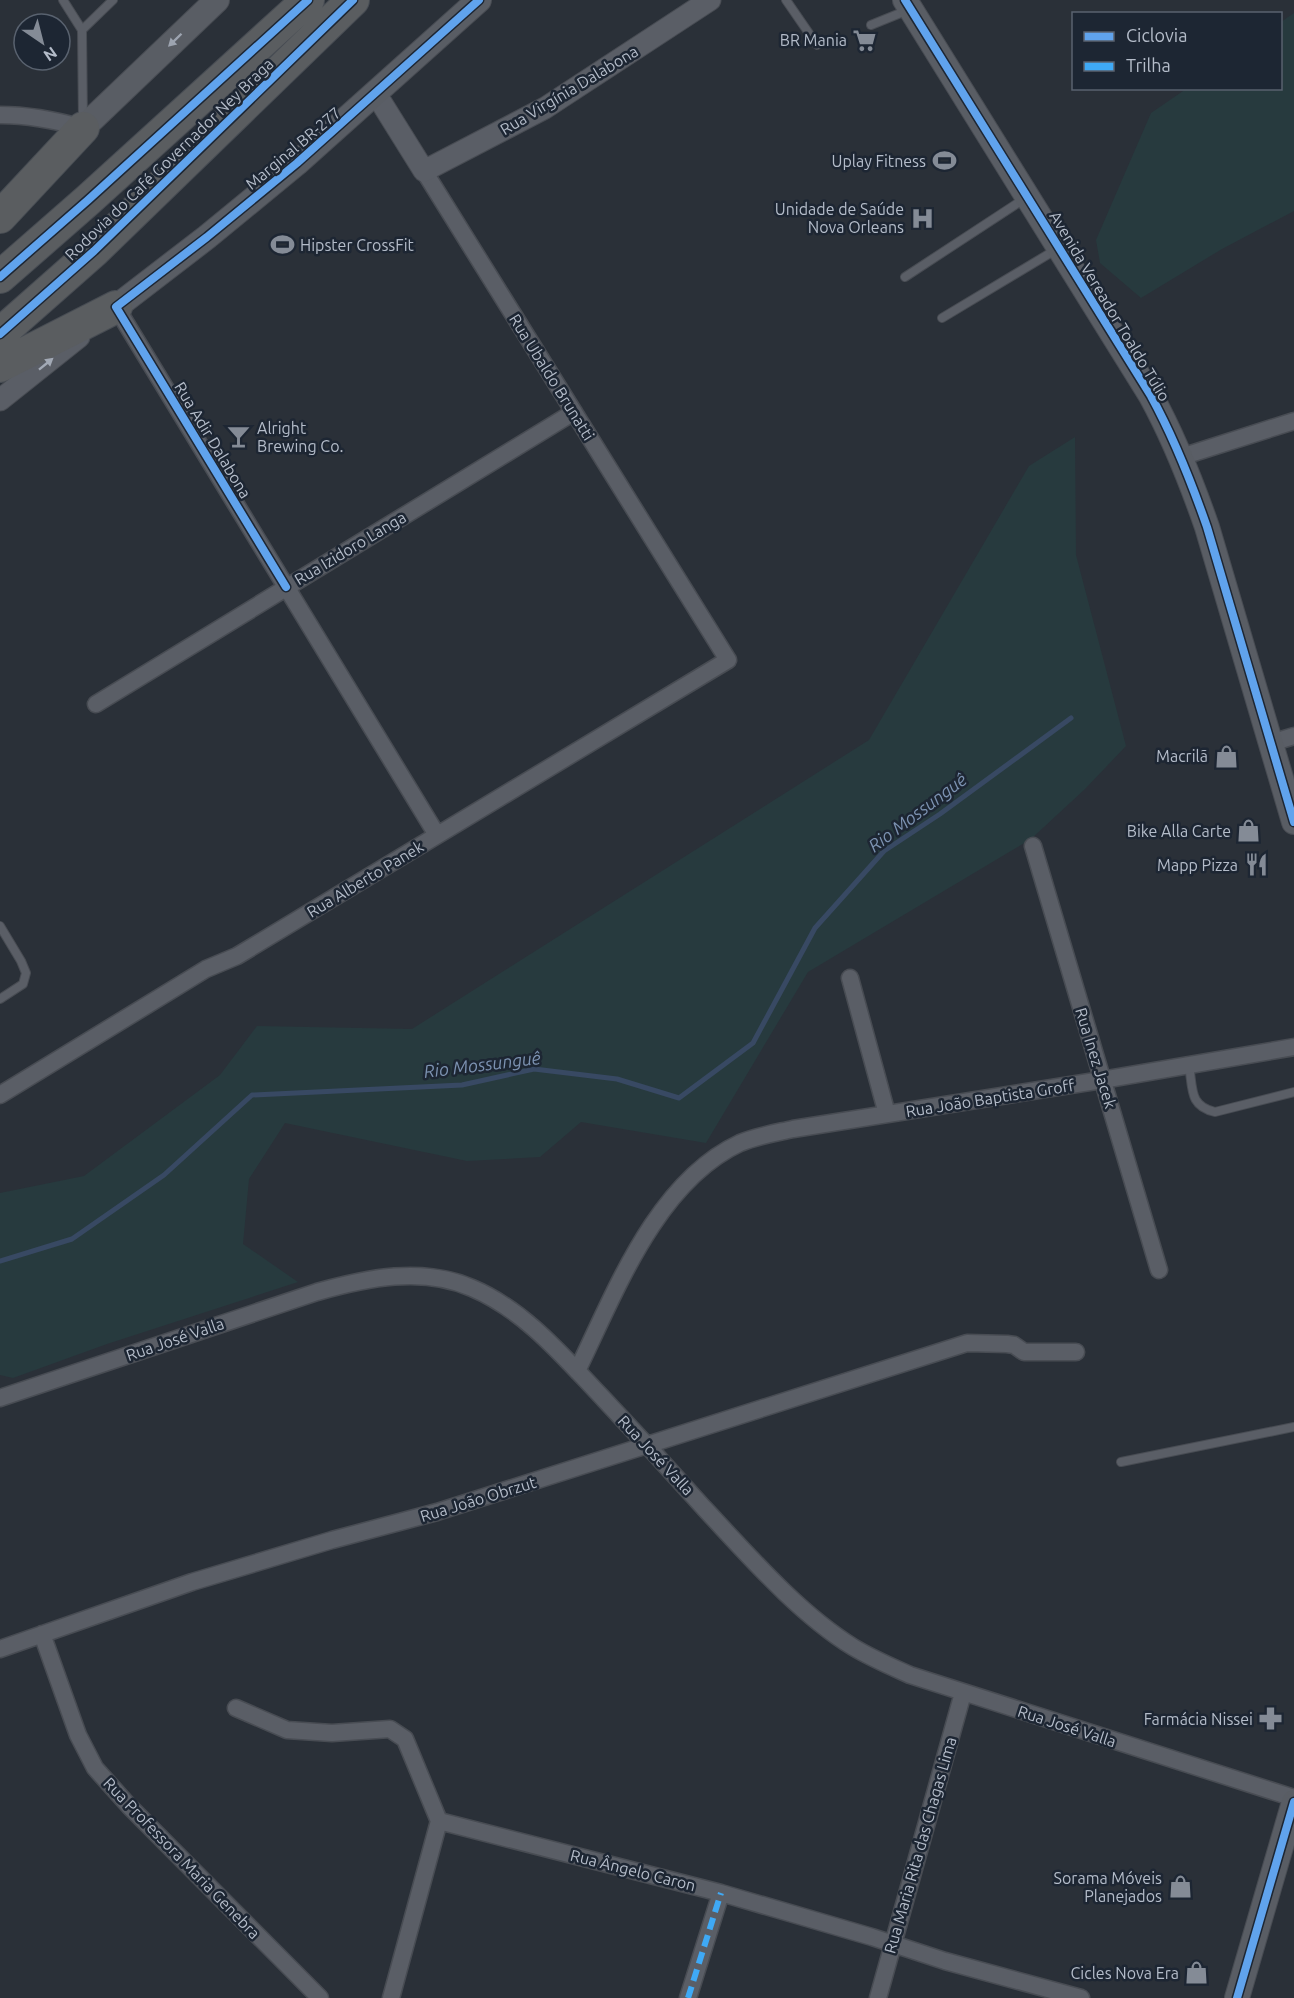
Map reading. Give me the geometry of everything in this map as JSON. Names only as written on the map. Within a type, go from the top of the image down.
[{"type":"highway","name":"Rodovia do Café Governador Ney Braga","points":[[0,277],[308,0]]},
{"type":"highway","name":"Rodovia do Café Governador Ney Braga","points":[[0,334],[86,259],[353,0]]},
{"type":"highway","points":[[0,217],[83,128]]},
{"type":"highway","points":[[0,366],[116,307]]},
{"type":"main road","points":[[83,128],[217,0]]},
{"type":"main road","name":"Marginal BR-277","points":[[116,307],[255,198],[376,94],[479,0]]},
{"type":"main road","name":"Avenida Vereador Toaldo Túlio","points":[[908,4],[1150,396],[1181,457],[1207,527],[1294,822]]},
{"type":"main road","points":[[1237,1998],[1290,1835],[1294,1800]]},
{"type":"street","name":"Rua Virgínia Dalabona","points":[[424,171],[544,108],[710,0]]},
{"type":"street","name":"Rua Ubaldo Brunatti","points":[[376,94],[728,660]]},
{"type":"street","points":[[0,115],[48,118],[83,128]]},
{"type":"street","points":[[0,193],[83,128]]},
{"type":"street","name":"Marginal BR-277","points":[[0,400],[116,307]]},
{"type":"street","name":"Rua Adir Dalabona","points":[[116,307],[437,835]]},
{"type":"street","name":"Rua Izidoro Langa","points":[[96,704],[574,412]]},
{"type":"street","points":[[1181,457],[1294,421]]},
{"type":"street","name":"Rua Alberto Panek","points":[[0,1095],[206,969],[237,956],[728,660]]},
{"type":"street","points":[[1271,743],[1294,736]]},
{"type":"street","name":"Rua Inez Jacek","points":[[1033,846],[1159,1270]]},
{"type":"street","points":[[850,978],[887,1114]]},
{"type":"street","name":"Rua João Baptista Groff","points":[[577,1371],[638,1247],[654,1222],[695,1174],[740,1143],[766,1135],[887,1114],[1294,1047]]},
{"type":"street","name":"Rua José Valla","points":[[0,1398],[349,1283],[386,1277],[417,1276],[446,1280],[471,1287],[519,1316],[577,1371],[742,1549],[794,1600],[851,1646],[910,1675],[1294,1800]]},
{"type":"street","name":"Rua João Obrzut","points":[[0,1649],[192,1582],[321,1543],[426,1515],[955,1347],[974,1342],[1007,1344],[1024,1352],[1076,1352]]},
{"type":"street","name":"Rua Professora Maria Genebra","points":[[42,1634],[78,1735],[95,1768],[129,1806],[320,1998]]},
{"type":"street","name":"Rua Maria Rita das Chagas Lima","points":[[878,1998],[963,1693]]},
{"type":"street","points":[[236,1708],[287,1730],[332,1732],[390,1729],[405,1739],[439,1821],[390,1998]]},
{"type":"street","name":"Rua Ângelo Caron","points":[[439,1821],[720,1893],[945,1961],[1081,1998]]},
{"type":"street","points":[[688,1998],[720,1893]]},
{"type":"lane","points":[[63,0],[82,30],[83,128]]},
{"type":"lane","points":[[82,30],[112,0]]},
{"type":"lane","points":[[787,0],[817,45]]},
{"type":"lane","points":[[871,25],[908,4]]},
{"type":"lane","points":[[906,277],[1027,197]]},
{"type":"lane","points":[[942,318],[1059,248]]},
{"type":"lane","points":[[0,926],[26,973],[23,984],[0,999]]},
{"type":"lane","points":[[1189,1065],[1195,1100],[1203,1109],[1215,1112],[1294,1092]]},
{"type":"lane","points":[[1121,1462],[1294,1427]]},
{"type":"green space","points":[[1294,13],[1294,211],[1222,249],[1141,298],[1100,263],[1096,240],[1151,113],[1185,90],[1282,90],[1282,21]]},
{"type":"green space","points":[[1075,437],[1076,555],[1126,746],[1085,789],[1031,839],[808,972],[706,1143],[581,1122],[540,1157],[467,1161],[285,1123],[249,1179],[243,1244],[298,1282],[107,1344],[13,1378],[0,1375],[0,1193],[84,1176],[220,1075],[257,1026],[412,1029],[869,740],[1029,466]]},
{"type":"waterway","name":"Rio Mossunguê","points":[[0,1261],[72,1239],[164,1175],[252,1095],[462,1085],[534,1069],[617,1079],[679,1098],[753,1043],[815,928],[884,851],[940,814],[1071,718]]},
{"type":"marked path","points":[[688,1998],[721,1893]]},
{"type":"cycle path","points":[[0,277],[308,0]]},
{"type":"cycle path","points":[[0,334],[94,251],[353,0]]},
{"type":"cycle path","points":[[286,587],[116,307],[207,237],[297,163],[479,0]]},
{"type":"cycle path","points":[[905,0],[1151,396],[1167,428],[1207,527],[1294,822]]},
{"type":"cycle path","points":[[1237,1998],[1294,1802]]},
{"type":"place","name":"BR Mania","points":[[865,40]]},
{"type":"place","name":"Uplay Fitness","points":[[944,161]]},
{"type":"place","name":"Unidade de Saúde Nova Orleans","points":[[922,218]]},
{"type":"place","name":"Hipster CrossFit","points":[[282,245]]},
{"type":"place","name":"Alright Brewing Co.","points":[[239,437]]},
{"type":"place","name":"Macrilã","points":[[1226,756]]},
{"type":"place","name":"Bike Alla Carte","points":[[1249,831]]},
{"type":"place","name":"Mapp Pizza","points":[[1256,865]]},
{"type":"place","name":"Farmácia Nissei","points":[[1271,1719]]},
{"type":"place","name":"Sorama Móveis Planejados","points":[[1180,1887]]},
{"type":"place","name":"Cicles Nova Era","points":[[1197,1973]]}]
